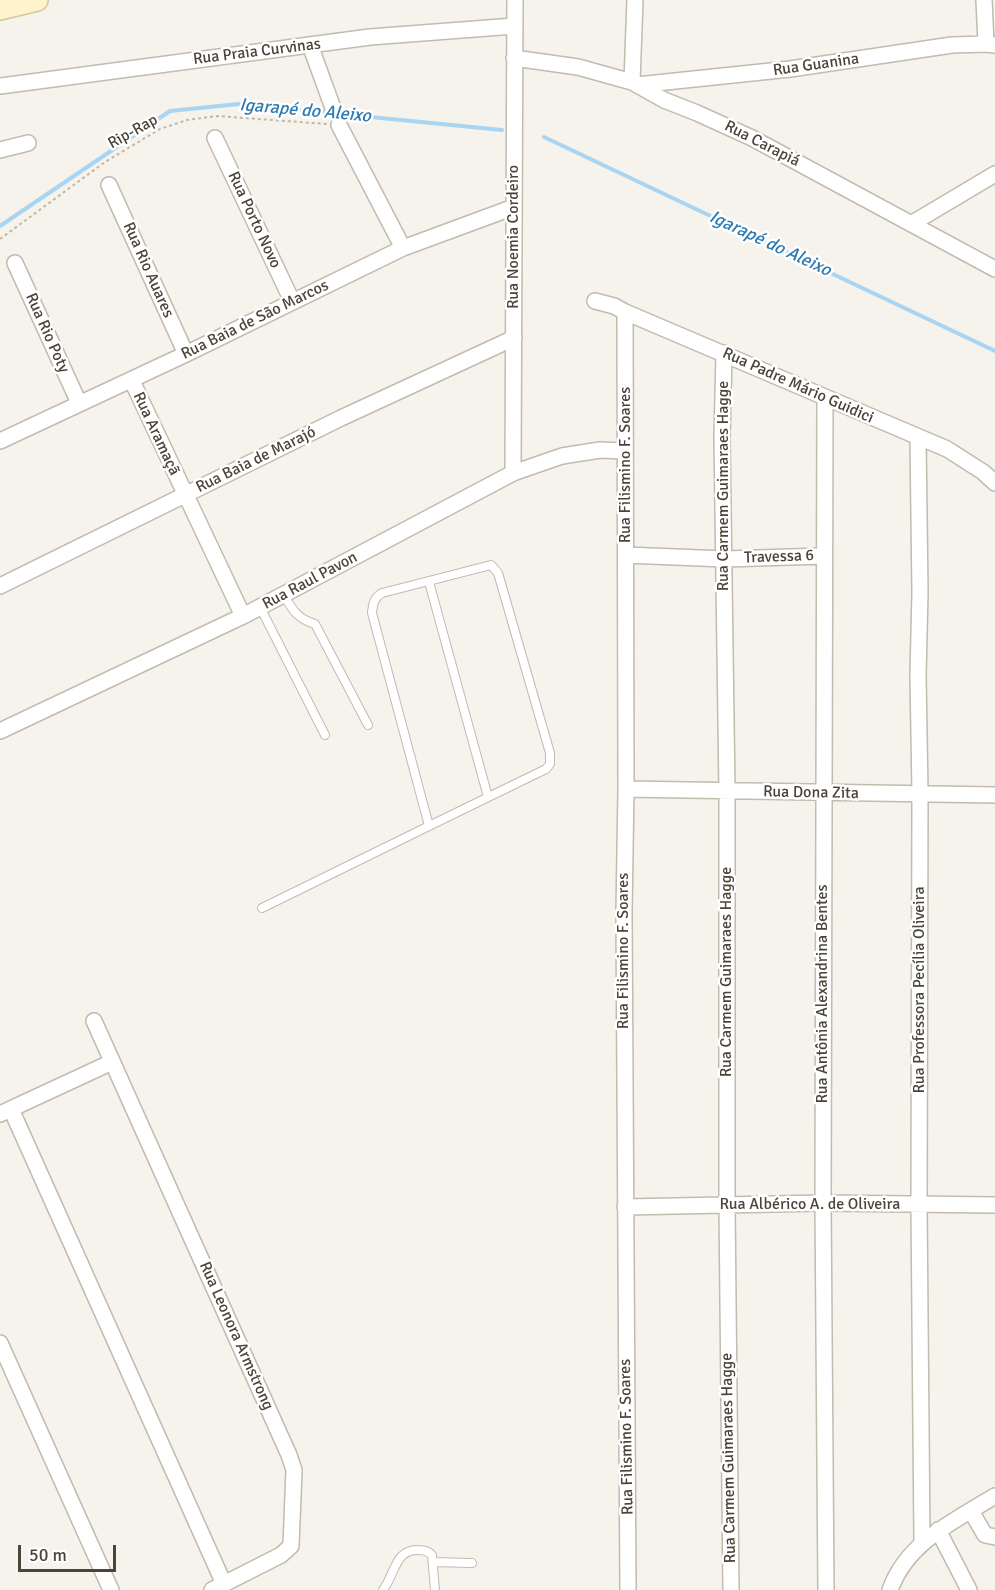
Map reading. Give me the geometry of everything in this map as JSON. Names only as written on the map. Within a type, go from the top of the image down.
[{"type":"street","points":[[0,9],[37,0]]},
{"type":"street","name":"Rua Noemia Cordeiro","points":[[513,473],[515,0]]},
{"type":"street","points":[[634,83],[635,0]]},
{"type":"street","points":[[984,0],[991,45]]},
{"type":"street","name":"Rua Praia Curvinas","points":[[0,86],[370,37],[514,26]]},
{"type":"street","points":[[310,45],[333,108]]},
{"type":"street","name":"Rua Guanina","points":[[634,83],[790,69],[952,45],[991,45]]},
{"type":"street","name":"Rua Carapiá","points":[[514,58],[578,67],[634,83],[664,100],[697,112],[752,138],[995,269]]},
{"type":"street","points":[[339,125],[403,248]]},
{"type":"street","name":"Rua Porto Novo","points":[[215,138],[292,301]]},
{"type":"street","points":[[0,150],[28,143]]},
{"type":"street","points":[[911,224],[995,174]]},
{"type":"street","name":"Rua Rio Auares","points":[[110,185],[186,354]]},
{"type":"street","name":"Rua Baia de São Marcos","points":[[0,441],[79,403],[132,381],[403,248],[514,207]]},
{"type":"street","name":"Rua Rio Poty","points":[[15,263],[79,403]]},
{"type":"street","name":"Rua Padre Mário Guidici","points":[[595,301],[614,306],[947,449],[983,472],[995,483]]},
{"type":"street","name":"Rua Filismino F. Soares","points":[[625,312],[624,913],[628,1590]]},
{"type":"street","name":"Rua Baia de Marajó","points":[[0,586],[341,418],[514,338]]},
{"type":"street","name":"Rua Carmem Guimaraes Hagge","points":[[724,353],[722,438],[727,792],[730,1590]]},
{"type":"street","name":"Rua Aramaçã","points":[[132,381],[243,616]]},
{"type":"street","name":"Rua Antônia Alexandrina Bentes","points":[[825,398],[823,1203],[826,1590]]},
{"type":"street","name":"Rua Professora Pecília Oliveira","points":[[918,438],[922,1541]]},
{"type":"street","name":"Rua Raul Pavon","points":[[0,731],[243,616],[513,473],[562,456],[600,450],[625,451]]},
{"type":"street","name":"Travessa 6","points":[[626,555],[725,559],[824,556]]},
{"type":"street","name":"Rua Dona Zita","points":[[626,789],[873,795],[920,793],[995,795]]},
{"type":"street","name":"Rua Leonora Armstrong","points":[[94,1021],[294,1470],[291,1546],[281,1555],[218,1587],[6,1112],[112,1062]]},
{"type":"street","name":"Rua Albérico A. de Oliveira","points":[[625,1207],[823,1203],[995,1205]]},
{"type":"street","points":[[0,1343],[111,1590]]},
{"type":"street","points":[[890,1590],[906,1559],[922,1541],[995,1496]]},
{"type":"street","points":[[971,1510],[985,1535],[995,1537]]},
{"type":"street","points":[[938,1530],[969,1590]]},
{"type":"lane","points":[[262,908],[546,769],[550,764],[550,753],[495,568],[486,565],[382,593],[376,597],[372,613],[429,826]]},
{"type":"lane","points":[[429,582],[488,797]]},
{"type":"lane","points":[[284,595],[292,611],[300,618],[315,624],[368,725]]},
{"type":"lane","points":[[260,607],[325,735]]},
{"type":"lane","points":[[383,1590],[391,1579],[400,1555],[407,1551],[429,1551],[432,1555],[435,1590]]},
{"type":"lane","points":[[433,1562],[472,1563]]},
{"type":"path","name":"Rip-Rap","points":[[0,239],[105,162],[160,129],[187,120],[217,116],[339,125]]},
{"type":"waterway","name":"Igarapé do Aleixo","points":[[0,226],[170,111],[239,104],[502,130]]},
{"type":"waterway","name":"Igarapé do Aleixo","points":[[544,137],[995,351]]}]
